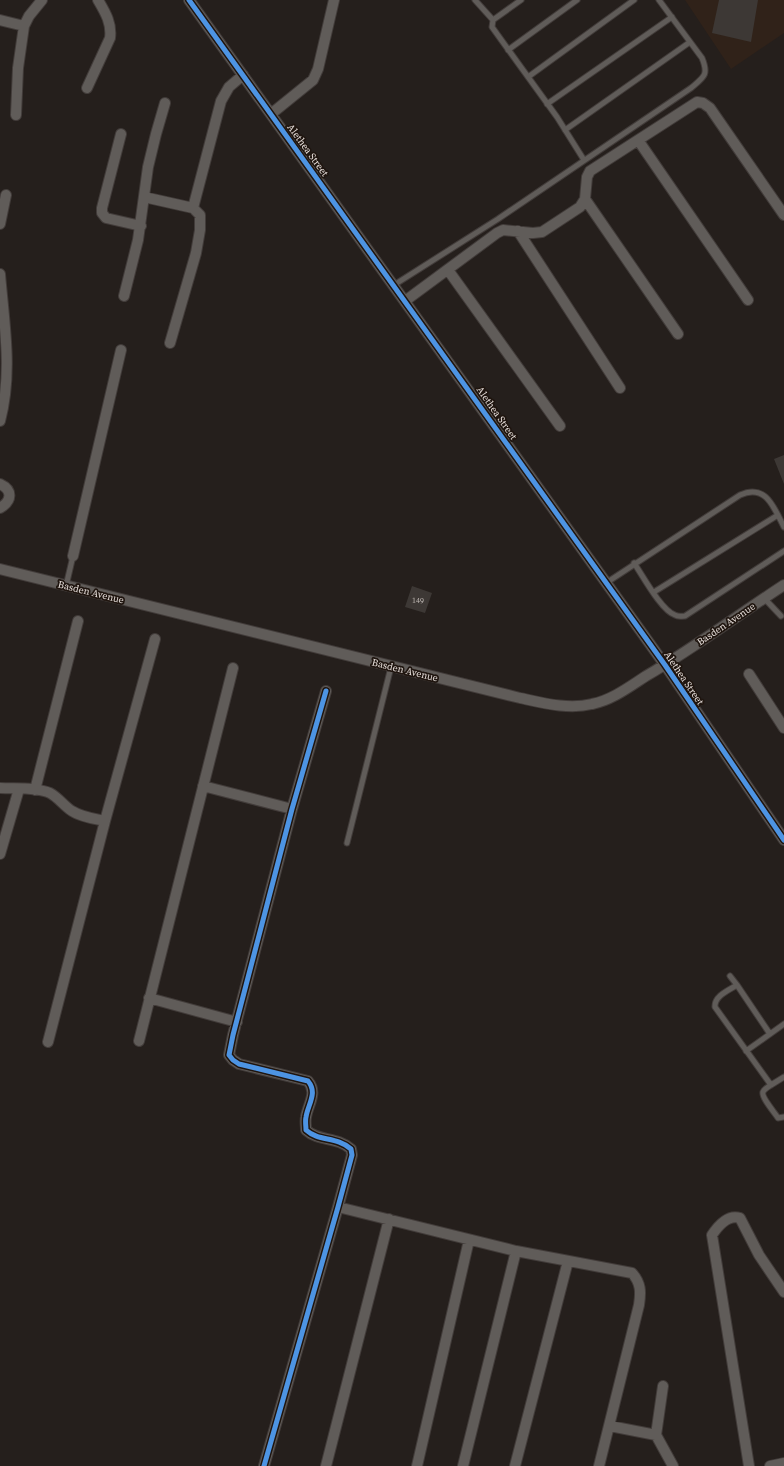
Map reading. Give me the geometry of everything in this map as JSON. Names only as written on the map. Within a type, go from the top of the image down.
[{"type":"street","points":[[16,115],[18,68],[24,26],[29,16],[42,0]]},
{"type":"street","points":[[88,88],[110,38],[111,30],[105,12],[98,0]]},
{"type":"street","name":"Alethea Street","points":[[189,0],[665,665],[784,840]]},
{"type":"street","points":[[271,114],[313,80],[318,69],[334,0]]},
{"type":"street","points":[[0,20],[24,26]]},
{"type":"street","points":[[192,208],[221,101],[229,87],[243,75]]},
{"type":"street","points":[[405,301],[497,233],[503,230],[533,233],[542,232],[580,207],[585,199],[588,174],[697,102],[703,103],[710,108],[784,215]]},
{"type":"street","points":[[124,296],[141,226],[148,167],[165,103]]},
{"type":"street","points":[[121,134],[102,213],[106,218],[141,226]]},
{"type":"street","points":[[638,140],[748,300]]},
{"type":"street","points":[[0,224],[6,195]]},
{"type":"street","points":[[144,197],[192,208],[200,215],[200,230],[196,253],[170,343]]},
{"type":"street","points":[[585,199],[678,334]]},
{"type":"street","points":[[518,231],[620,388]]},
{"type":"street","points":[[448,270],[560,426]]},
{"type":"street","points":[[0,274],[7,342],[7,376],[0,421]]},
{"type":"street","points":[[72,556],[121,350]]},
{"type":"street","points":[[0,484],[5,486],[9,492],[9,498],[6,504],[0,508]]},
{"type":"street","name":"Basden Avenue","points":[[0,569],[544,704],[567,706],[591,705],[609,699],[665,665],[784,585]]},
{"type":"street","points":[[35,790],[78,621]]},
{"type":"street","points":[[48,1042],[105,821],[155,639]]},
{"type":"street","points":[[139,1041],[233,668]]},
{"type":"street","points":[[749,674],[784,728]]},
{"type":"street","points":[[264,1466],[352,1155],[351,1149],[341,1142],[312,1135],[306,1130],[305,1118],[312,1093],[312,1086],[308,1081],[239,1064],[229,1055],[292,809],[326,691]]},
{"type":"street","points":[[203,786],[292,809]]},
{"type":"street","points":[[0,788],[35,790],[49,793],[64,803],[71,811],[80,815],[105,821]]},
{"type":"street","points":[[0,854],[19,789]]},
{"type":"street","points":[[149,998],[237,1022]]},
{"type":"street","points":[[338,1207],[389,1218],[516,1251],[632,1272],[639,1283],[641,1290],[639,1305],[599,1466]]},
{"type":"street","points":[[326,1466],[389,1218]]},
{"type":"street","points":[[749,1466],[712,1235],[718,1226],[730,1218],[740,1218],[759,1255],[784,1292]]},
{"type":"street","points":[[417,1466],[469,1240]]},
{"type":"street","points":[[463,1466],[516,1251]]},
{"type":"street","points":[[515,1466],[568,1261]]},
{"type":"street","points":[[663,1386],[656,1435],[673,1466]]},
{"type":"street","points":[[610,1426],[656,1435]]},
{"type":"street","points":[[770,1466],[784,1464]]},
{"type":"lane","points":[[475,0],[493,20]]},
{"type":"lane","points":[[521,0],[493,20],[492,27],[528,76],[584,160]]},
{"type":"lane","points":[[508,50],[577,0]]},
{"type":"lane","points":[[528,76],[634,0]]},
{"type":"lane","points":[[394,285],[498,219],[691,88],[701,79],[706,68],[702,58],[659,0]]},
{"type":"lane","points":[[547,104],[672,17]]},
{"type":"lane","points":[[565,130],[690,42]]},
{"type":"lane","points":[[606,582],[748,491],[764,494],[784,527]]},
{"type":"lane","points":[[654,592],[778,516]]},
{"type":"lane","points":[[634,563],[668,611],[674,615],[685,616],[784,551]]},
{"type":"lane","points":[[66,586],[72,556]]},
{"type":"lane","points":[[764,598],[781,616]]},
{"type":"lane","points":[[347,843],[391,667]]},
{"type":"lane","points":[[730,976],[770,1034]]},
{"type":"lane","points":[[737,985],[717,998],[715,1007],[770,1086]]},
{"type":"lane","points":[[746,1051],[784,1024]]},
{"type":"lane","points":[[784,1077],[766,1088],[763,1092],[763,1097],[778,1118],[784,1118]]},
{"type":"shaded area","points":[[685,0],[784,0],[784,33],[731,69]]},
{"type":"building","points":[[719,0],[758,0],[751,42],[712,33]]},
{"type":"building","points":[[784,455],[784,484],[774,459]]},
{"type":"building","points":[[412,586],[432,593],[425,613],[405,607]]},
{"type":"cycle path","points":[[189,0],[665,665],[784,840]]},
{"type":"cycle path","points":[[264,1466],[352,1155],[351,1149],[345,1145],[334,1140],[316,1136],[306,1130],[307,1112],[312,1099],[311,1085],[308,1081],[239,1064],[229,1055],[292,809],[326,691]]}]
